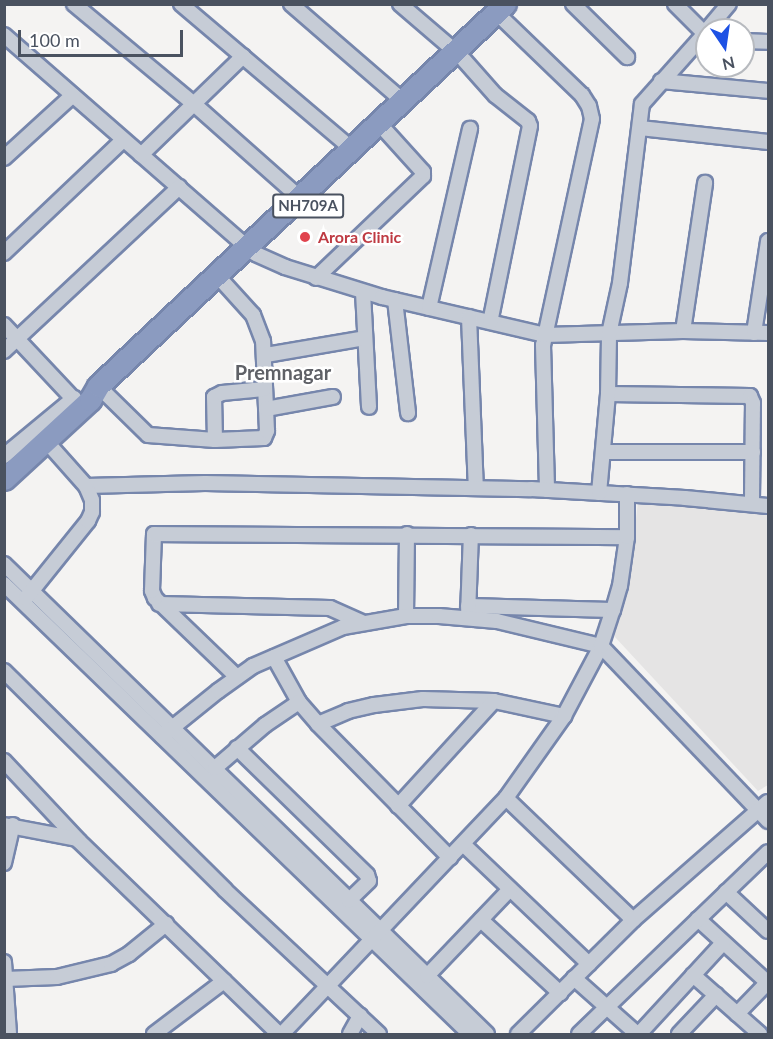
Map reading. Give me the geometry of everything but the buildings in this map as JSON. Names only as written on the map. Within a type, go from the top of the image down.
[{"type":"highway","name":"NH709A","points":[[4,479],[89,397],[386,131],[505,13],[522,4]]},
{"type":"highway","name":"NH709A","points":[[89,397],[224,283],[300,198],[351,148],[403,101],[460,56]]},
{"type":"street","points":[[74,4],[194,104],[300,198]]},
{"type":"street","points":[[182,4],[351,148]]},
{"type":"street","points":[[291,4],[403,101]]},
{"type":"street","points":[[400,4],[460,56],[495,95],[528,121],[530,126],[490,322]]},
{"type":"street","points":[[573,4],[627,57]]},
{"type":"street","points":[[675,4],[695,23]]},
{"type":"street","points":[[718,18],[729,4]]},
{"type":"street","points":[[505,13],[582,95],[589,106],[592,119],[545,335],[543,353],[547,490]]},
{"type":"street","points":[[4,35],[252,250],[316,278],[394,300],[545,335],[768,333]]},
{"type":"street","points":[[599,493],[608,394],[609,334],[620,283],[642,104],[695,45]]},
{"type":"street","points":[[141,155],[243,56]]},
{"type":"street","points":[[661,81],[768,91]]},
{"type":"street","points":[[4,158],[73,94]]},
{"type":"street","points":[[429,308],[470,129]]},
{"type":"street","points":[[640,129],[768,142]]},
{"type":"street","points":[[316,278],[423,176],[423,172],[386,131]]},
{"type":"street","points":[[4,253],[123,140]]},
{"type":"street","points":[[683,332],[705,183]]},
{"type":"street","points":[[4,351],[179,187]]},
{"type":"street","points":[[754,333],[768,241]]},
{"type":"street","points":[[4,325],[89,397],[148,435],[215,440],[264,438],[267,431],[264,389],[266,355],[257,321],[224,283]]},
{"type":"street","points":[[363,292],[369,407]]},
{"type":"street","points":[[394,300],[408,413]]},
{"type":"street","points":[[469,317],[476,488]]},
{"type":"street","points":[[266,355],[365,338]]},
{"type":"street","points":[[215,440],[214,397],[222,393],[264,389]]},
{"type":"street","points":[[608,394],[750,396],[753,403],[752,504]]},
{"type":"street","points":[[4,456],[89,397]]},
{"type":"street","points":[[266,409],[333,397]]},
{"type":"street","points":[[28,597],[88,521],[92,500],[87,486],[45,440]]},
{"type":"street","points":[[603,452],[753,452]]},
{"type":"street","points":[[87,486],[205,483],[547,490],[768,506]]},
{"type":"street","points":[[4,761],[77,839],[281,1035],[330,987],[506,798],[564,716],[601,646],[620,586],[627,537],[627,495]]},
{"type":"street","points":[[237,677],[159,604],[152,591],[152,537],[155,534],[627,537]]},
{"type":"street","points":[[406,534],[406,616]]},
{"type":"street","points":[[468,612],[471,535]]},
{"type":"street","points":[[4,564],[28,597],[378,936],[470,1035]]},
{"type":"street","points":[[4,584],[28,597]]},
{"type":"street","points":[[159,604],[330,608],[362,622]]},
{"type":"street","points":[[167,732],[237,677],[323,634],[362,622],[406,616],[468,612],[613,610]]},
{"type":"street","points":[[468,612],[601,646],[763,805],[768,821]]},
{"type":"street","points":[[274,657],[299,702],[318,724],[450,858]]},
{"type":"street","points":[[4,671],[225,890],[379,1035]]},
{"type":"street","points":[[318,724],[348,711],[396,701],[494,701],[564,716]]},
{"type":"street","points":[[398,806],[494,701]]},
{"type":"street","points":[[215,768],[237,748],[299,702]]},
{"type":"street","points":[[167,732],[215,768],[349,900],[378,936],[427,976],[488,1035]]},
{"type":"street","points":[[237,748],[367,874],[369,881],[349,900]]},
{"type":"street","points":[[506,798],[633,920]]},
{"type":"street","points":[[518,1035],[633,920],[763,805]]},
{"type":"street","points":[[4,863],[9,825],[77,839]]},
{"type":"street","points":[[464,844],[588,964]]},
{"type":"street","points":[[579,1035],[768,852]]},
{"type":"street","points":[[427,976],[510,889]]},
{"type":"street","points":[[726,892],[767,926]]},
{"type":"street","points":[[698,919],[768,983],[737,1014]]},
{"type":"street","points":[[481,920],[560,993]]},
{"type":"street","points":[[5,978],[57,977],[111,964],[129,954],[166,924]]},
{"type":"street","points":[[574,978],[638,1035],[723,943]]},
{"type":"street","points":[[4,962],[9,1035]]},
{"type":"street","points":[[693,975],[737,1014],[744,1029],[760,1035]]},
{"type":"street","points":[[154,1035],[224,981]]},
{"type":"street","points":[[679,1035],[716,995]]},
{"type":"street","points":[[350,1035],[360,1016]]},
{"type":"shaded area","points":[[638,501],[768,511],[768,785],[758,791],[614,636],[629,582]]},
{"type":"place","name":"Arora Clinic","points":[[305,237]]},
{"type":"district","name":"Premnagar","points":[[283,372]]}]
